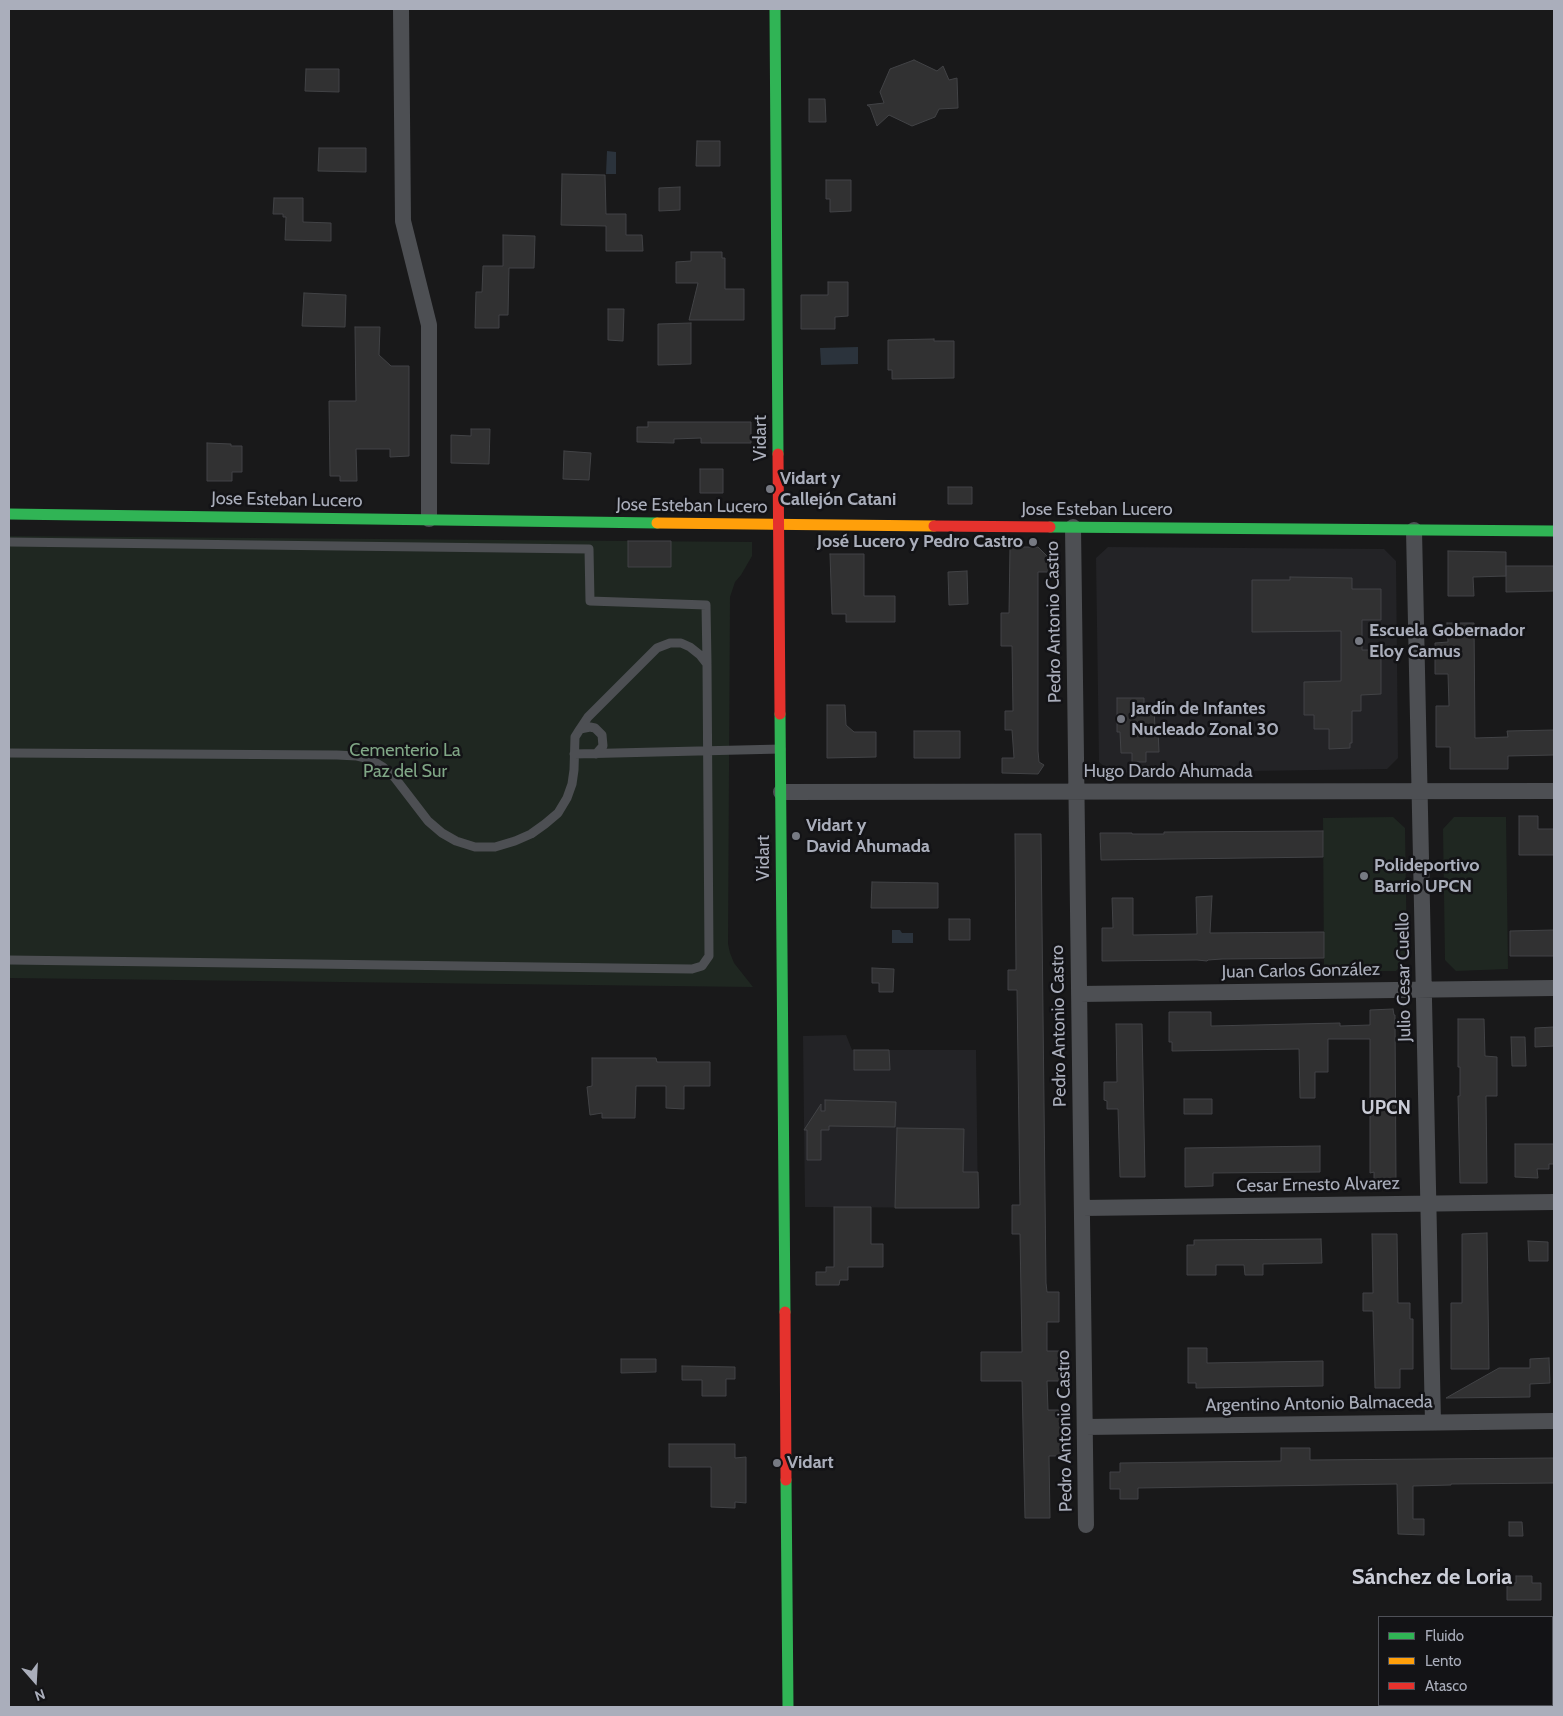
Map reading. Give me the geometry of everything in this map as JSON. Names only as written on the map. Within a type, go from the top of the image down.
[{"type":"street","points":[[401,9],[402,220],[429,325],[430,519]]},
{"type":"street","name":"Vidart","points":[[775,9],[788,1707]]},
{"type":"street","name":"Jose Esteban Lucero","points":[[9,514],[779,525],[1554,531]]},
{"type":"street","name":"Pedro Antonio Castro","points":[[1073,527],[1086,1525]]},
{"type":"street","name":"Julio Cesar Cuello","points":[[1414,530],[1433,1422]]},
{"type":"street","name":"Hugo Dardo Ahumada","points":[[781,792],[1554,790]]},
{"type":"street","name":"Juan Carlos González","points":[[1079,994],[1554,988]]},
{"type":"street","name":"Cesar Ernesto Alvarez","points":[[1082,1208],[1554,1202]]},
{"type":"street","name":"Argentino Antonio Balmaceda","points":[[1084,1427],[1554,1421]]},
{"type":"lane","points":[[9,542],[589,549],[590,601],[706,605],[709,956],[702,966],[692,969],[9,960]]},
{"type":"lane","points":[[9,753],[357,756],[370,759],[383,767],[395,778],[428,821],[442,833],[456,841],[475,847],[495,847],[531,834],[558,813],[567,798],[572,784],[575,737],[588,716],[657,648],[670,643],[681,643],[700,655],[707,664]]},
{"type":"lane","points":[[580,729],[585,727],[595,728],[602,735],[603,746],[596,754]]},
{"type":"lane","points":[[574,754],[781,749]]},
{"type":"shaded area","points":[[607,151],[616,152],[616,174],[606,174]]},
{"type":"shaded area","points":[[858,347],[858,364],[821,365],[820,348]]},
{"type":"shaded area","points":[[1108,547],[1384,549],[1396,561],[1398,758],[1387,769],[1111,773],[1099,762],[1096,558]]},
{"type":"shaded area","points":[[892,930],[900,930],[902,933],[913,933],[913,943],[892,943]]},
{"type":"shaded area","points":[[846,1035],[852,1050],[976,1050],[978,1208],[805,1207],[803,1036]]},
{"type":"green space","name":"Cementerio La Paz del Sur","points":[[9,536],[752,542],[752,556],[735,582],[730,597],[728,944],[734,963],[753,987],[9,978]]},
{"type":"green space","name":"Polideportivo Barrio UPCN","points":[[1393,817],[1405,828],[1407,959],[1396,971],[1324,971],[1323,818]]},
{"type":"green space","points":[[1454,817],[1506,817],[1508,969],[1456,971],[1445,960],[1443,829]]},
{"type":"building","points":[[914,60],[937,71],[943,66],[949,80],[957,78],[958,108],[939,109],[935,117],[912,126],[889,115],[877,126],[870,107],[867,105],[884,103],[880,92],[890,69]]},
{"type":"building","points":[[306,69],[339,69],[339,92],[305,91]]},
{"type":"building","points":[[809,99],[825,99],[826,122],[809,122]]},
{"type":"building","points":[[697,141],[720,141],[720,166],[696,166]]},
{"type":"building","points":[[319,148],[366,148],[366,172],[318,171]]},
{"type":"building","points":[[562,174],[605,175],[606,214],[626,214],[626,235],[642,235],[643,251],[606,251],[606,226],[561,225]]},
{"type":"building","points":[[826,180],[851,180],[851,211],[830,212],[830,199],[826,199]]},
{"type":"building","points":[[680,187],[680,210],[659,211],[659,188]]},
{"type":"building","points":[[274,198],[303,198],[303,222],[331,223],[331,241],[285,240],[286,217],[283,217],[283,214],[273,214]]},
{"type":"building","points":[[503,235],[535,236],[534,268],[509,268],[508,315],[499,315],[499,328],[475,328],[476,292],[482,292],[483,266],[503,266]]},
{"type":"building","points":[[691,252],[722,252],[722,258],[725,258],[725,289],[744,289],[744,320],[689,320],[698,283],[676,283],[676,262],[691,261]]},
{"type":"building","points":[[828,282],[848,282],[848,316],[835,317],[835,329],[801,329],[801,295],[828,295]]},
{"type":"building","points":[[304,293],[346,295],[345,327],[302,326]]},
{"type":"building","points":[[608,309],[624,309],[623,341],[608,340]]},
{"type":"building","points":[[691,323],[691,364],[658,365],[658,324]]},
{"type":"building","points":[[355,327],[380,327],[379,355],[391,366],[409,366],[409,456],[390,457],[390,449],[356,449],[357,481],[340,481],[340,476],[330,476],[329,401],[356,401]]},
{"type":"building","points":[[934,339],[934,341],[954,341],[954,378],[892,379],[892,370],[888,370],[888,340]]},
{"type":"building","points":[[648,422],[751,422],[751,443],[701,443],[701,438],[674,439],[674,443],[637,442],[637,427],[648,427]]},
{"type":"building","points":[[471,429],[490,429],[489,464],[451,463],[451,435],[471,436]]},
{"type":"building","points":[[207,443],[242,446],[242,472],[232,472],[232,481],[207,481]]},
{"type":"building","points":[[564,451],[591,453],[589,480],[563,479]]},
{"type":"building","points":[[700,469],[723,469],[723,493],[700,493]]},
{"type":"building","points":[[948,487],[972,487],[972,504],[948,504]]},
{"type":"building","points":[[628,541],[671,541],[671,567],[628,567]]},
{"type":"building","points":[[1010,547],[1038,547],[1050,559],[1050,572],[1038,572],[1038,751],[1039,762],[1044,765],[1038,774],[1002,773],[1002,758],[1014,758],[1012,730],[1005,730],[1005,711],[1013,711],[1012,646],[1001,646],[1001,613],[1009,613]]},
{"type":"building","points":[[1448,551],[1506,552],[1506,576],[1473,577],[1474,596],[1448,596]]},
{"type":"building","points":[[830,554],[864,554],[864,596],[895,596],[895,622],[846,622],[846,614],[832,614]]},
{"type":"building","points":[[1506,566],[1554,566],[1554,591],[1506,592]]},
{"type":"building","points":[[967,571],[968,604],[949,605],[948,572]]},
{"type":"building","points":[[1290,577],[1352,578],[1352,589],[1381,589],[1381,620],[1362,620],[1362,650],[1381,650],[1381,694],[1361,695],[1361,711],[1352,711],[1352,743],[1350,743],[1350,748],[1329,749],[1329,729],[1314,729],[1314,715],[1304,715],[1304,682],[1341,681],[1341,631],[1252,632],[1252,580],[1290,580]]},
{"type":"building","points":[[1447,623],[1474,623],[1475,738],[1508,737],[1507,731],[1554,730],[1554,755],[1508,756],[1508,769],[1450,769],[1450,747],[1436,747],[1436,706],[1449,706],[1448,674],[1435,674],[1435,643],[1448,642]]},
{"type":"building","points":[[1117,698],[1144,698],[1144,705],[1154,705],[1155,730],[1158,730],[1159,752],[1146,752],[1146,762],[1132,762],[1132,753],[1121,753],[1120,732],[1117,732]]},
{"type":"building","points":[[827,705],[845,705],[846,725],[854,732],[876,732],[876,757],[827,758]]},
{"type":"building","points":[[914,731],[960,731],[960,758],[914,758]]},
{"type":"building","points":[[1519,816],[1538,816],[1538,829],[1554,829],[1554,855],[1519,855]]},
{"type":"building","points":[[1323,831],[1323,857],[1101,860],[1100,833],[1164,834],[1164,832]]},
{"type":"building","points":[[1015,834],[1041,834],[1046,1283],[1047,1292],[1059,1292],[1059,1322],[1047,1322],[1047,1351],[1060,1351],[1060,1381],[1047,1381],[1048,1410],[1060,1410],[1061,1456],[1049,1456],[1050,1518],[1025,1518],[1022,1381],[981,1381],[981,1352],[1022,1352],[1020,1234],[1012,1234],[1012,1205],[1020,1205],[1017,990],[1008,990],[1008,970],[1016,970]]},
{"type":"building","points":[[872,882],[938,883],[938,908],[871,908]]},
{"type":"building","points":[[1212,896],[1210,933],[1324,932],[1324,958],[1102,961],[1102,928],[1113,928],[1112,898],[1133,898],[1133,935],[1197,934],[1196,897]]},
{"type":"building","points":[[949,919],[970,919],[970,940],[949,940]]},
{"type":"building","points":[[1554,930],[1554,956],[1510,956],[1510,931]]},
{"type":"building","points":[[872,968],[894,969],[893,992],[879,992],[879,983],[872,983]]},
{"type":"building","points":[[1393,1009],[1395,1015],[1396,1184],[1374,1184],[1374,1172],[1370,1173],[1370,1039],[1328,1039],[1328,1072],[1315,1072],[1315,1098],[1300,1098],[1299,1049],[1172,1051],[1172,1042],[1169,1042],[1169,1012],[1211,1012],[1211,1026],[1340,1023],[1340,1026],[1370,1025],[1370,1010]]},
{"type":"building","points":[[1458,1019],[1484,1019],[1485,1056],[1497,1057],[1497,1096],[1486,1096],[1487,1183],[1460,1183]]},
{"type":"building","points":[[1116,1024],[1142,1024],[1145,1177],[1120,1177],[1118,1109],[1107,1109],[1107,1101],[1104,1100],[1104,1082],[1117,1082]]},
{"type":"building","points":[[1554,1027],[1554,1046],[1535,1047],[1535,1028]]},
{"type":"building","points":[[1511,1037],[1525,1037],[1526,1066],[1512,1066]]},
{"type":"building","points":[[854,1050],[889,1050],[890,1070],[854,1070]]},
{"type":"building","points":[[592,1058],[656,1058],[657,1062],[710,1062],[710,1086],[684,1086],[684,1109],[666,1108],[666,1086],[636,1086],[635,1118],[602,1118],[602,1113],[590,1115],[587,1087],[592,1086]]},
{"type":"building","points":[[1184,1099],[1212,1099],[1212,1114],[1184,1114]]},
{"type":"building","points":[[825,1100],[896,1102],[895,1127],[829,1126],[829,1130],[821,1130],[821,1160],[807,1160],[807,1130],[804,1130],[821,1104],[821,1111],[825,1111]]},
{"type":"building","points":[[897,1128],[964,1129],[963,1172],[978,1172],[979,1208],[895,1208]]},
{"type":"building","points":[[1515,1144],[1554,1144],[1554,1164],[1549,1164],[1549,1169],[1537,1169],[1538,1178],[1515,1177]]},
{"type":"building","points":[[1320,1146],[1320,1172],[1213,1173],[1213,1186],[1185,1187],[1185,1148]]},
{"type":"building","points":[[834,1207],[871,1207],[871,1244],[883,1244],[883,1267],[848,1267],[848,1280],[840,1280],[839,1285],[816,1285],[816,1272],[826,1272],[826,1267],[834,1267]]},
{"type":"building","points":[[1487,1233],[1489,1369],[1451,1369],[1451,1303],[1462,1303],[1462,1234]]},
{"type":"building","points":[[1372,1234],[1397,1234],[1398,1303],[1410,1303],[1410,1319],[1413,1319],[1413,1369],[1400,1369],[1400,1388],[1375,1388],[1373,1311],[1363,1311],[1363,1293],[1373,1293]]},
{"type":"building","points":[[1321,1239],[1322,1263],[1263,1264],[1263,1275],[1245,1275],[1244,1265],[1216,1265],[1216,1275],[1187,1275],[1187,1245],[1194,1245],[1194,1240]]},
{"type":"building","points":[[1528,1241],[1548,1242],[1548,1261],[1529,1261]]},
{"type":"building","points":[[1188,1348],[1207,1348],[1207,1363],[1323,1361],[1323,1386],[1196,1388],[1196,1383],[1188,1383]]},
{"type":"building","points":[[1549,1358],[1550,1383],[1530,1384],[1530,1397],[1446,1398],[1499,1368],[1530,1368],[1530,1359]]},
{"type":"building","points":[[621,1359],[656,1359],[656,1372],[621,1373]]},
{"type":"building","points":[[682,1366],[735,1367],[735,1379],[726,1379],[726,1396],[702,1396],[702,1380],[682,1380]]},
{"type":"building","points":[[669,1444],[735,1444],[735,1458],[746,1457],[746,1503],[735,1502],[735,1508],[711,1507],[711,1467],[669,1467]]},
{"type":"building","points":[[1281,1448],[1310,1448],[1310,1460],[1554,1458],[1554,1483],[1413,1486],[1413,1519],[1424,1519],[1424,1535],[1398,1534],[1397,1484],[1138,1488],[1138,1499],[1120,1499],[1120,1489],[1110,1489],[1110,1472],[1120,1472],[1120,1463],[1281,1461]]},
{"type":"building","points":[[1509,1522],[1522,1522],[1523,1536],[1509,1536]]},
{"type":"building","points":[[1516,1576],[1532,1576],[1532,1583],[1541,1583],[1541,1600],[1507,1600],[1507,1583],[1516,1583]]},
{"type":"traffic: fast","points":[[775,9],[778,454]]},
{"type":"traffic: fast","points":[[9,514],[657,523]]},
{"type":"traffic: fast","points":[[1050,527],[1554,531]]},
{"type":"traffic: fast","points":[[780,714],[785,1312]]},
{"type":"traffic: fast","points":[[786,1480],[788,1707]]},
{"type":"traffic: slow","points":[[657,523],[934,526]]},
{"type":"traffic: jam","points":[[778,454],[780,714]]},
{"type":"traffic: jam","points":[[934,526],[1050,527]]},
{"type":"traffic: jam","points":[[785,1312],[786,1480]]},
{"type":"place","name":"Vidart y Callejón Catani","points":[[770,489]]},
{"type":"place","name":"José Lucero y Pedro Castro","points":[[1033,542]]},
{"type":"place","name":"Escuela Gobernador Eloy Camus","points":[[1359,641]]},
{"type":"place","name":"Jardín de Infantes Nucleado Zonal 30","points":[[1121,719]]},
{"type":"place","name":"Vidart y David Ahumada","points":[[796,836]]},
{"type":"place","name":"Polideportivo Barrio UPCN","points":[[1364,876]]},
{"type":"place","name":"Vidart","points":[[777,1463]]},
{"type":"district","name":"UPCN","points":[[1386,1108]]},
{"type":"district","name":"Sánchez de Loria","points":[[1432,1578]]}]
